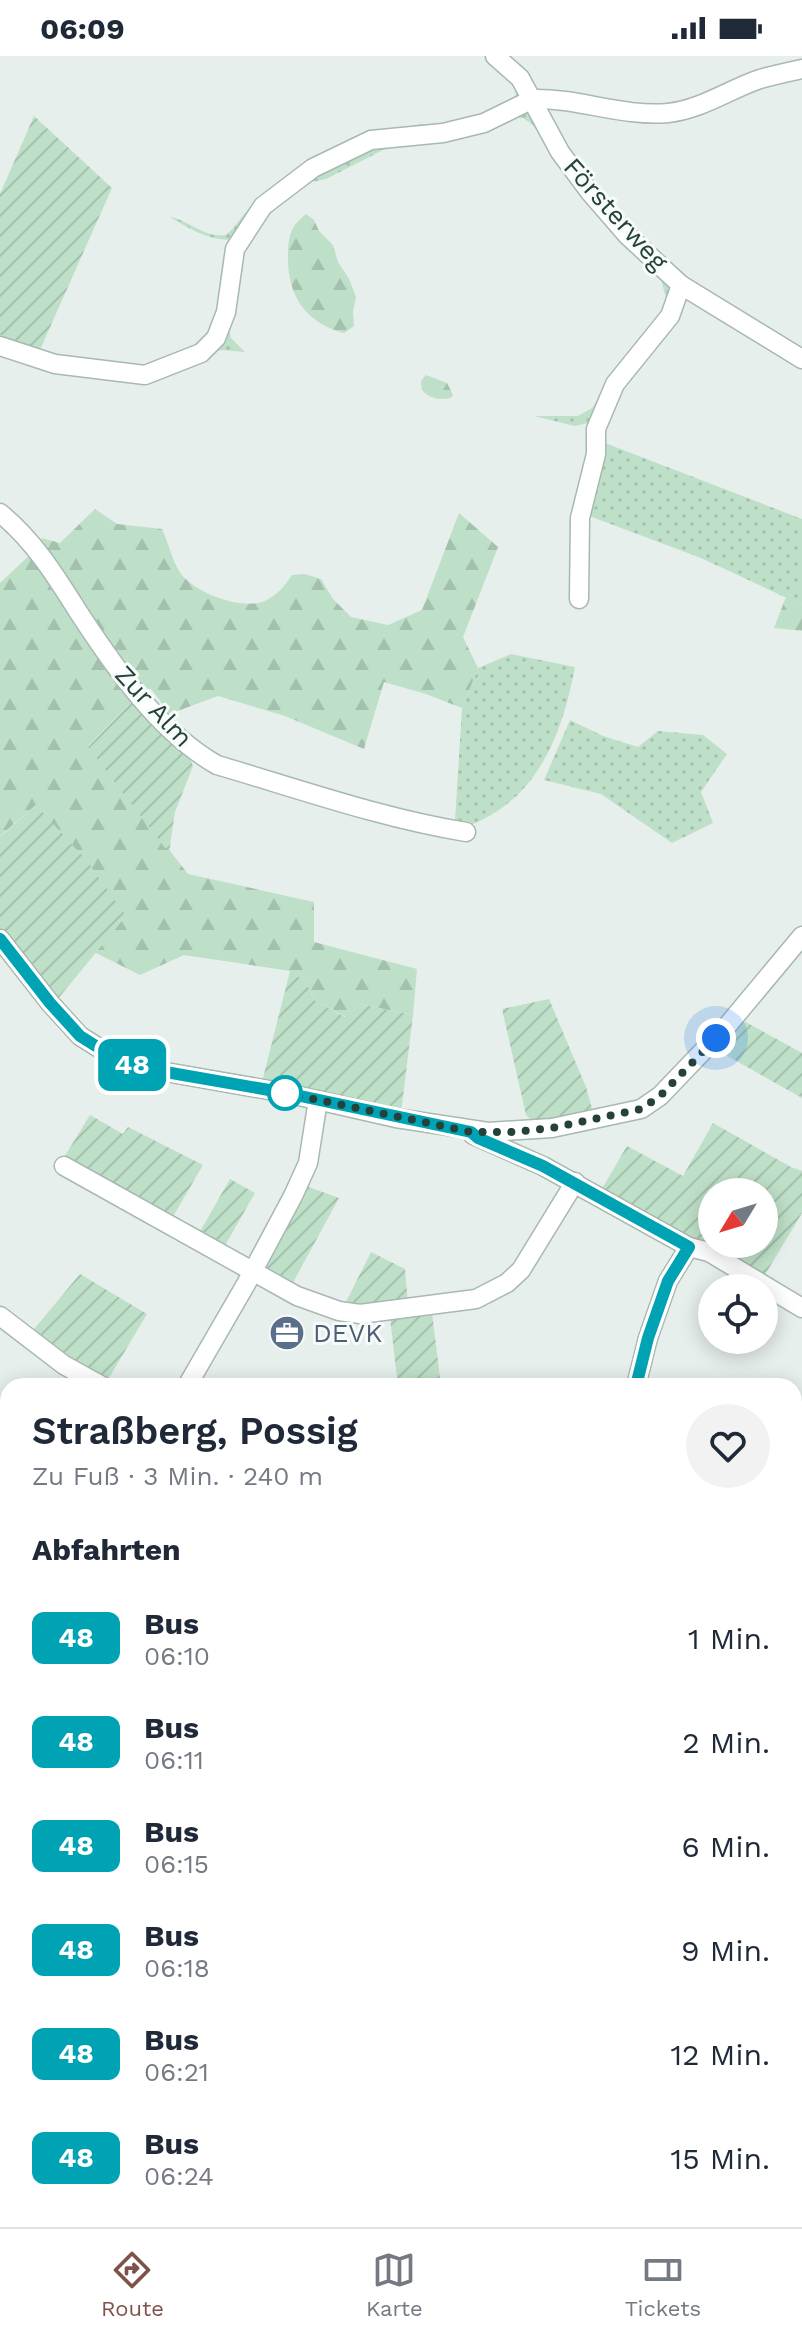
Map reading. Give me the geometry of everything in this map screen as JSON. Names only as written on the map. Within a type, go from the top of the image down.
[{"type":"street","name":"Försterweg","points":[[495,56],[520,78],[560,152],[628,236],[681,285],[802,359]]},
{"type":"street","points":[[0,346],[55,364],[145,375],[201,353],[216,338],[226,312],[235,249],[263,206],[313,168],[371,140],[443,133],[484,123],[533,99],[557,99],[636,113],[683,111],[760,79],[802,69]]},
{"type":"street","points":[[579,599],[580,518],[596,454],[596,429],[615,384],[670,316],[681,285]]},
{"type":"street","name":"Zur Alm","points":[[0,513],[37,547],[103,651],[137,694],[185,744],[202,757],[217,765],[418,824],[466,832]]},
{"type":"street","points":[[0,939],[80,1036],[137,1067],[471,1132],[515,1132],[552,1128],[641,1109],[660,1096],[727,1026],[802,936]]},
{"type":"street","points":[[192,1378],[293,1196],[308,1163],[318,1100]]},
{"type":"street","points":[[471,1132],[575,1182],[689,1247],[709,1252],[802,1308]]},
{"type":"street","points":[[64,1166],[297,1296],[339,1311],[360,1314],[476,1299],[516,1276],[575,1182]]},
{"type":"street","points":[[638,1378],[668,1281],[689,1247]]},
{"type":"street","points":[[0,1316],[52,1356],[89,1378]]},
{"type":"green space","points":[[485,56],[489,56],[519,84],[522,97],[512,108],[497,116],[458,126],[383,134],[331,151],[269,194],[230,240],[206,235],[170,217],[210,234],[226,235],[282,179],[333,148],[390,130],[421,124],[454,124],[499,111],[511,104],[516,91],[503,71]]},
{"type":"green space","points":[[529,112],[534,117],[579,186],[664,277],[673,297],[657,331],[622,372],[588,423],[575,426],[534,416],[578,416],[592,408],[622,367],[657,329],[668,305],[661,280],[593,207],[532,124],[523,118],[515,118],[469,136],[387,148],[326,179],[312,182],[286,199],[261,223],[235,275],[227,323],[231,338],[245,352],[222,350],[207,353],[224,329],[238,253],[244,239],[285,192],[323,166],[362,148],[463,133]]},
{"type":"green space","points":[[34,116],[112,188],[39,352],[0,335],[0,194]]},
{"type":"green space","points":[[306,214],[333,245],[356,297],[354,326],[344,333],[310,315],[291,285],[289,239],[294,226]]},
{"type":"green space","points":[[426,375],[447,383],[453,395],[451,398],[435,398],[425,393],[421,381]]},
{"type":"green space","points":[[605,443],[802,519],[802,605],[701,558],[584,514]]},
{"type":"green space","points":[[95,509],[117,524],[162,529],[174,561],[185,579],[218,598],[243,603],[265,601],[280,590],[292,575],[305,574],[321,579],[333,599],[351,617],[388,625],[422,610],[459,513],[498,547],[463,637],[478,668],[462,708],[384,682],[364,749],[285,716],[218,696],[164,716],[161,702],[151,689],[140,688],[135,699],[88,746],[188,874],[314,902],[314,942],[417,969],[413,1015],[359,1004],[346,1017],[314,1000],[306,982],[290,971],[184,955],[140,975],[94,952],[125,916],[36,805],[0,836],[0,583],[35,550],[42,538],[60,543]]},
{"type":"green space","points":[[786,597],[802,605],[802,631],[774,628]]},
{"type":"green space","points":[[511,654],[575,667],[570,693],[554,741],[529,782],[492,815],[468,826],[455,820],[462,708],[478,668]]},
{"type":"green space","points":[[135,699],[188,753],[193,766],[175,812],[169,853],[88,747]]},
{"type":"green space","points":[[570,720],[603,736],[638,747],[658,731],[703,735],[727,754],[701,792],[713,823],[672,843],[601,794],[544,780]]},
{"type":"green space","points":[[36,805],[87,861],[126,916],[57,1000],[0,928],[0,837]]},
{"type":"green space","points":[[290,971],[306,982],[314,1000],[345,1017],[359,1004],[413,1015],[401,1113],[262,1082]]},
{"type":"green space","points":[[549,999],[586,1087],[593,1112],[537,1126],[526,1115],[502,1009]]},
{"type":"green space","points":[[742,1020],[802,1053],[802,1098],[717,1050]]},
{"type":"green space","points":[[90,1115],[123,1134],[128,1127],[203,1165],[171,1220],[63,1159]]},
{"type":"green space","points":[[713,1123],[802,1171],[802,1213],[778,1253],[778,1178],[698,1178],[698,1244],[600,1192],[627,1146],[683,1176]]},
{"type":"green space","points":[[230,1179],[255,1193],[223,1249],[198,1235]]},
{"type":"green space","points":[[303,1185],[339,1198],[290,1288],[266,1273],[263,1263]]},
{"type":"green space","points":[[371,1252],[405,1269],[408,1304],[343,1308]]},
{"type":"green space","points":[[725,1258],[775,1258],[765,1274],[755,1274]]},
{"type":"green space","points":[[80,1274],[147,1314],[109,1378],[98,1378],[29,1335]]},
{"type":"green space","points":[[432,1313],[440,1378],[397,1378],[390,1318]]},
{"type":"bus line","name":"48","points":[[0,939],[80,1036],[137,1067],[286,1093],[471,1132],[559,1174],[689,1247],[668,1281],[638,1378]]},
{"type":"place","name":"DEVK","points":[[287,1333]]},
{"type":"route","points":[[285,1093],[471,1132],[552,1128],[641,1109],[660,1096],[716,1038]]}]
